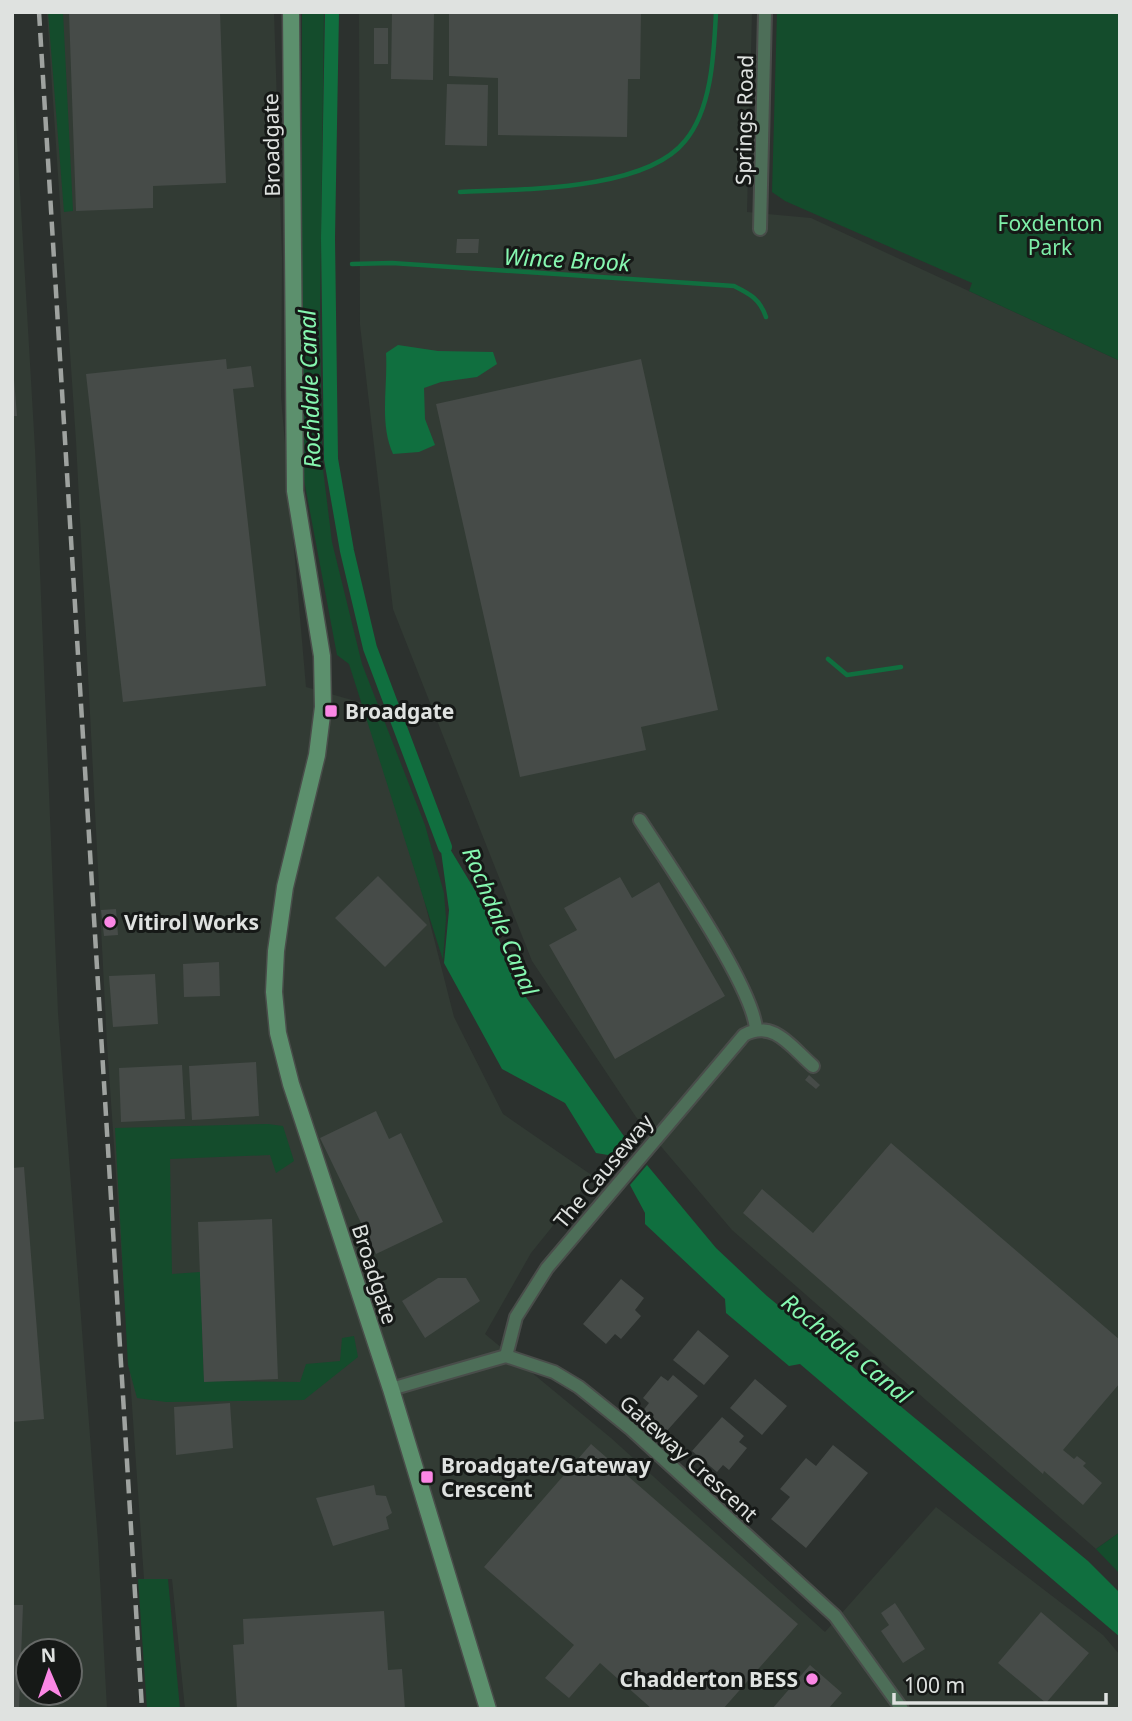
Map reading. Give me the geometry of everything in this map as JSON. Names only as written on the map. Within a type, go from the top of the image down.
[{"type":"street","name":"Broadgate","points":[[291,12],[295,491],[322,656],[323,707],[317,755],[285,887],[276,951],[274,992],[278,1033],[291,1084],[391,1389],[488,1709]]},
{"type":"street","name":"Springs Road","points":[[760,229],[765,12]]},
{"type":"street","points":[[640,820],[736,977],[752,1007],[756,1029],[771,1029],[813,1066]]},
{"type":"street","name":"The Causeway","points":[[506,1356],[516,1317],[547,1268],[616,1183],[744,1035],[756,1029]]},
{"type":"street","points":[[391,1389],[506,1356]]},
{"type":"street","name":"Gateway Crescent","points":[[506,1356],[554,1372],[579,1387],[631,1429],[835,1616],[902,1709]]},
{"type":"shaded area","points":[[47,12],[274,12],[282,258],[281,397],[306,687],[366,704],[407,833],[454,1017],[503,1114],[593,1176],[531,1253],[485,1334],[611,1438],[825,1632],[936,1507],[1103,1635],[1120,1655],[1120,1709],[185,1709],[172,1579],[144,1579],[107,1044],[76,441]]},
{"type":"shaded area","points":[[359,12],[752,12],[747,212],[811,218],[1120,361],[1120,1532],[1096,1549],[732,1230],[636,1117],[532,961],[393,609],[360,325]]},
{"type":"shaded area","points":[[12,54],[35,449],[58,1013],[98,1542],[107,1709],[12,1709]]},
{"type":"shaded area","points":[[398,345],[438,351],[493,352],[497,364],[477,377],[441,382],[424,388],[425,419],[435,445],[419,452],[393,454],[385,417],[386,353]]},
{"type":"shaded area","points":[[438,829],[482,902],[523,993],[633,1149],[626,1158],[596,1153],[565,1103],[502,1069],[444,963],[449,910]]},
{"type":"shaded area","points":[[647,1165],[716,1248],[767,1296],[1088,1561],[1120,1593],[1120,1637],[800,1364],[789,1366],[726,1313],[725,1299],[645,1224],[645,1213],[630,1185]]},
{"type":"green space","points":[[48,12],[63,12],[73,211],[64,212]]},
{"type":"green space","points":[[302,12],[324,12],[320,314],[322,461],[332,542],[362,664],[425,825],[444,893],[446,918],[443,960],[349,664],[337,655],[301,464]]},
{"type":"green space","name":"Foxdenton Park","points":[[777,12],[1120,12],[1120,361],[969,291],[972,283],[785,201],[772,192]]},
{"type":"green space","points":[[268,1124],[283,1126],[294,1161],[276,1173],[270,1155],[170,1159],[172,1274],[200,1272],[204,1381],[300,1382],[306,1364],[340,1361],[342,1338],[354,1336],[358,1357],[304,1400],[166,1402],[137,1398],[128,1365],[115,1128]]},
{"type":"green space","points":[[1120,1532],[1120,1574],[1096,1549]]},
{"type":"green space","points":[[138,1579],[168,1579],[180,1709],[147,1709]]},
{"type":"building","points":[[69,12],[220,12],[226,183],[153,186],[153,208],[76,211]]},
{"type":"building","points":[[392,12],[434,12],[433,80],[391,79]]},
{"type":"building","points":[[449,12],[641,12],[640,79],[628,79],[627,137],[498,135],[498,78],[449,76]]},
{"type":"building","points":[[374,28],[388,28],[388,64],[374,64]]},
{"type":"building","points":[[447,84],[488,85],[487,146],[445,145]]},
{"type":"building","points":[[457,239],[479,239],[478,253],[456,253]]},
{"type":"building","points":[[226,359],[227,369],[251,366],[254,387],[233,389],[266,686],[123,702],[86,374]]},
{"type":"building","points":[[641,359],[718,710],[641,727],[646,750],[520,777],[436,404]]},
{"type":"building","points":[[14,379],[17,416],[12,416]]},
{"type":"building","points":[[378,876],[427,925],[385,967],[335,918]]},
{"type":"building","points":[[620,877],[632,898],[659,882],[725,996],[615,1059],[549,945],[577,930],[564,908]]},
{"type":"building","name":"Vitirol Works","points":[[116,909],[118,935],[104,936],[101,910]]},
{"type":"building","points":[[219,962],[220,996],[184,997],[183,964]]},
{"type":"building","points":[[155,974],[158,1024],[113,1027],[109,976]]},
{"type":"building","points":[[256,1062],[259,1116],[192,1120],[189,1066]]},
{"type":"building","points":[[182,1065],[185,1119],[121,1122],[119,1068]]},
{"type":"building","points":[[809,1075],[820,1085],[816,1089],[805,1080]]},
{"type":"building","points":[[376,1111],[389,1139],[401,1133],[443,1222],[376,1254],[320,1138]]},
{"type":"building","points":[[891,1143],[1120,1340],[1120,1383],[1063,1450],[1074,1459],[1077,1456],[1086,1463],[1083,1466],[1102,1483],[1083,1505],[1044,1471],[1043,1474],[743,1213],[762,1189],[813,1233]]},
{"type":"building","points":[[24,1167],[44,1419],[12,1422],[12,1168]]},
{"type":"building","points":[[272,1219],[278,1379],[204,1382],[198,1222]]},
{"type":"building","points":[[438,1278],[466,1278],[480,1301],[425,1338],[402,1301]]},
{"type":"building","points":[[621,1279],[644,1298],[635,1310],[641,1316],[621,1339],[615,1334],[606,1344],[583,1324]]},
{"type":"building","points":[[698,1330],[729,1356],[704,1385],[673,1360]]},
{"type":"building","points":[[673,1375],[698,1396],[665,1433],[642,1412],[649,1403],[643,1398],[661,1376],[668,1381]]},
{"type":"building","points":[[755,1379],[787,1406],[762,1435],[730,1408]]},
{"type":"building","points":[[230,1403],[233,1448],[176,1455],[174,1407]]},
{"type":"building","points":[[722,1417],[744,1436],[739,1442],[747,1448],[729,1470],[723,1465],[717,1472],[692,1451]]},
{"type":"building","points":[[591,1444],[798,1624],[723,1709],[652,1709],[600,1663],[569,1698],[545,1678],[574,1645],[484,1567]]},
{"type":"building","points":[[833,1445],[868,1473],[806,1548],[771,1519],[790,1497],[780,1489],[806,1458],[816,1466]]},
{"type":"building","points":[[374,1485],[376,1495],[386,1496],[392,1513],[386,1517],[389,1529],[333,1546],[316,1498]]},
{"type":"building","points":[[895,1603],[925,1649],[903,1663],[881,1631],[889,1625],[881,1613]]},
{"type":"building","points":[[12,1605],[23,1605],[22,1637],[14,1637],[14,1707],[19,1709],[12,1709]]},
{"type":"building","points":[[384,1611],[388,1670],[402,1669],[405,1709],[237,1709],[233,1645],[244,1644],[243,1619]]},
{"type":"building","points":[[1041,1612],[1089,1653],[1046,1703],[998,1663]]},
{"type":"building","name":"Chadderton BESS","points":[[810,1665],[842,1693],[828,1709],[772,1709]]},
{"type":"waterway","name":"Rochdale Canal","points":[[332,12],[328,238],[331,459],[347,551],[370,648],[445,847]]},
{"type":"waterway","points":[[460,192],[580,184],[642,170],[666,157],[685,141],[701,113],[710,79],[716,12]]},
{"type":"waterway","name":"Wince Brook","points":[[352,264],[392,263],[734,286],[754,298],[766,317]]},
{"type":"waterway","name":"Wince Brook","points":[[828,659],[847,675],[901,667]]},
{"type":"railway","points":[[39,12],[142,1709]]},
{"type":"place","name":"Broadgate","points":[[331,711]]},
{"type":"place","name":"Vitirol Works","points":[[110,922]]},
{"type":"place","name":"Broadgate/Gateway Crescent","points":[[427,1477]]},
{"type":"place","name":"Chadderton BESS","points":[[812,1679]]}]
